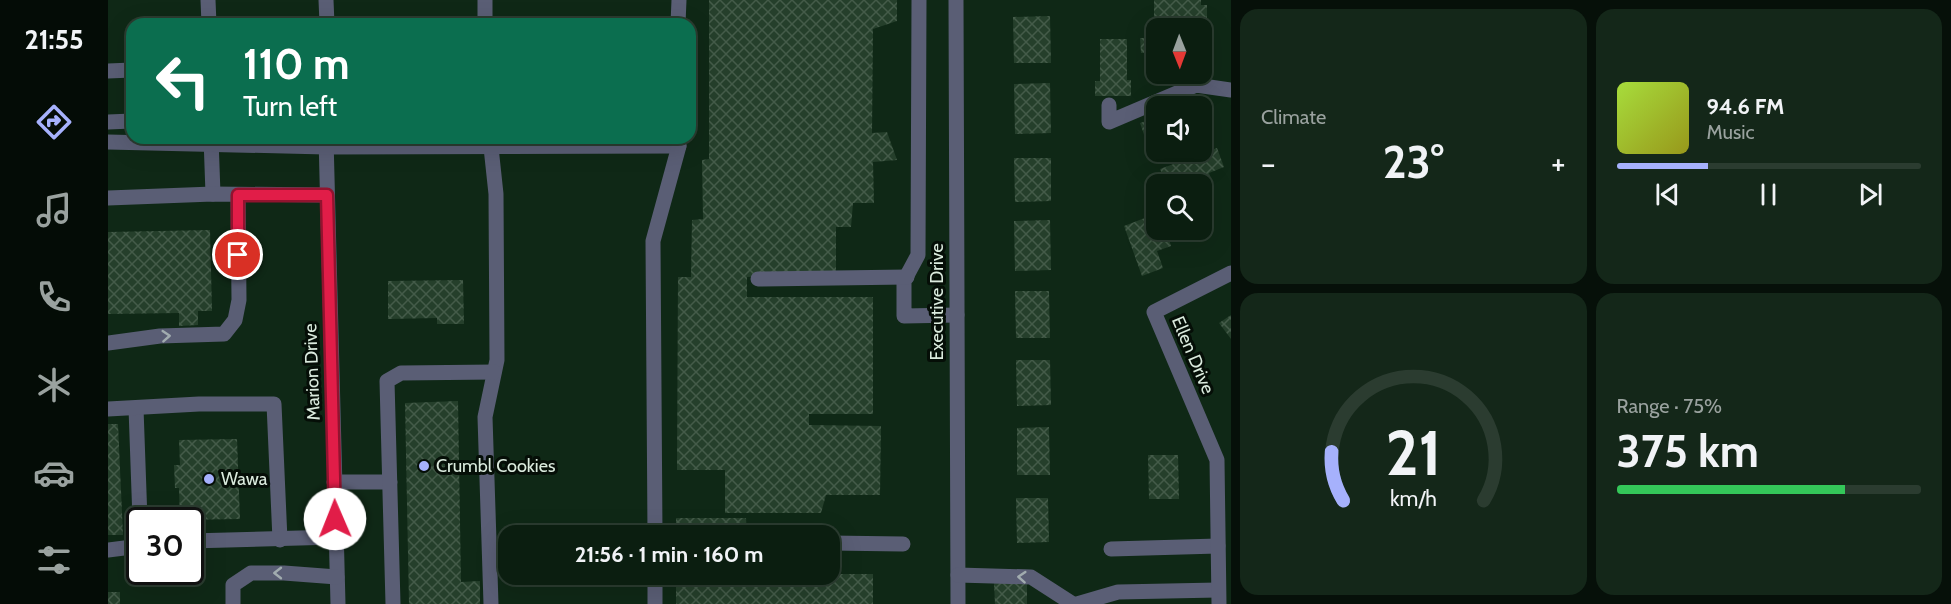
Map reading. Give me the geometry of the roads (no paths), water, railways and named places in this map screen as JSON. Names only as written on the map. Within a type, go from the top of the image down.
[{"type":"street","points":[[208,0],[209,18]]},
{"type":"street","points":[[326,0],[327,18]]},
{"type":"street","points":[[485,0],[485,18]]},
{"type":"street","points":[[678,18],[679,0]]},
{"type":"street","points":[[919,0],[918,255],[904,281],[904,316],[957,315]]},
{"type":"street","name":"Executive Drive","points":[[956,0],[958,604]]},
{"type":"street","points":[[108,71],[126,70]]},
{"type":"street","points":[[1109,105],[1109,122],[1196,85],[1231,90]]},
{"type":"street","points":[[108,122],[126,121]]},
{"type":"street","points":[[108,142],[126,142]]},
{"type":"street","points":[[211,144],[213,194]]},
{"type":"street","name":"Marion Drive","points":[[326,144],[338,604]]},
{"type":"street","points":[[491,144],[496,194],[497,360],[485,417],[491,604]]},
{"type":"street","points":[[654,525],[652,241],[678,144]]},
{"type":"street","points":[[108,198],[213,194],[327,195]]},
{"type":"street","points":[[108,343],[160,336],[224,334],[236,320],[239,295],[238,195]]},
{"type":"street","name":"Ellen Drive","points":[[1219,597],[1216,460],[1154,312],[1231,273]]},
{"type":"street","points":[[758,279],[907,277]]},
{"type":"street","points":[[393,604],[387,381],[401,373],[494,372]]},
{"type":"street","points":[[108,410],[199,404],[274,404],[280,540]]},
{"type":"street","points":[[136,408],[140,507]]},
{"type":"street","points":[[334,482],[390,482]]},
{"type":"street","points":[[204,541],[336,537]]},
{"type":"street","points":[[840,543],[903,544]]},
{"type":"street","points":[[1111,549],[1218,546]]},
{"type":"street","points":[[108,550],[126,548]]},
{"type":"street","points":[[233,604],[233,585],[251,573],[337,577]]},
{"type":"street","points":[[958,575],[1031,577],[1075,604],[1118,592],[1219,597]]},
{"type":"street","points":[[655,585],[655,604]]},
{"type":"place","name":"Crumbl Cookies","points":[[424,466]]},
{"type":"place","name":"Wawa","points":[[209,479]]}]
